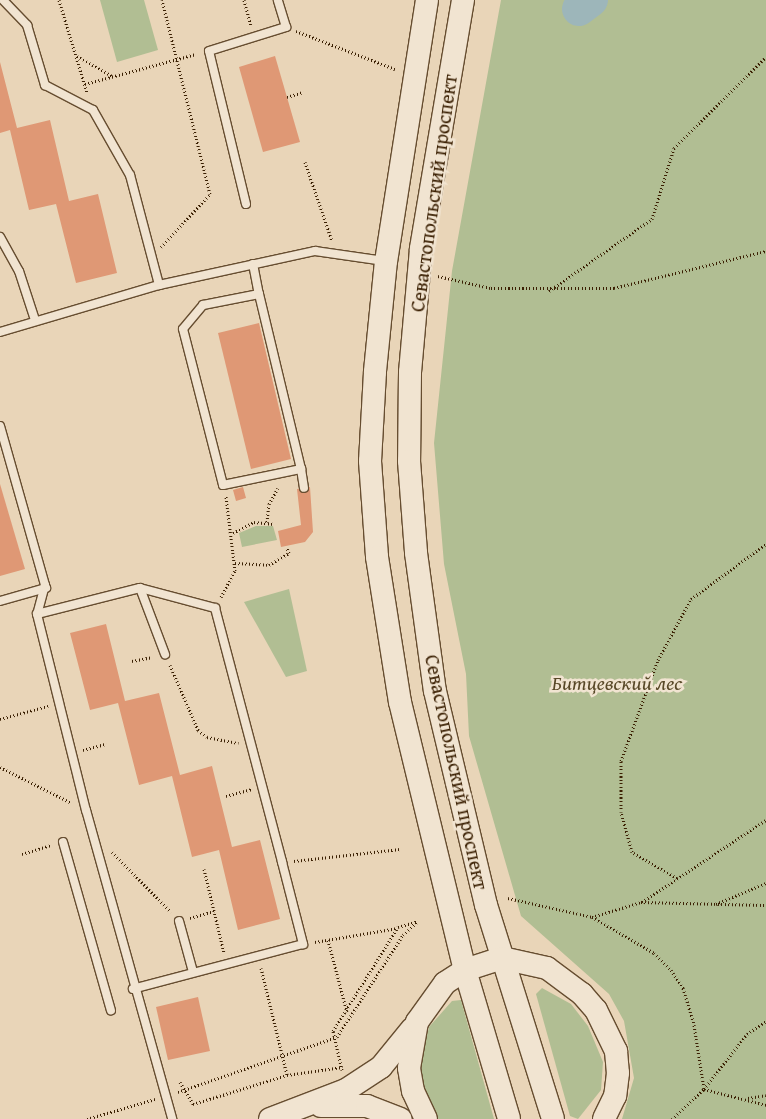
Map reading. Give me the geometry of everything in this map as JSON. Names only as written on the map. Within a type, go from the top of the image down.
[{"type":"main road","name":"Севастопольский проспект","points":[[427,0],[386,261],[370,461],[377,557],[400,702],[465,970],[509,1119]]},
{"type":"main road","name":"Севастопольский проспект","points":[[462,0],[421,249],[410,372],[409,461],[435,691],[502,958],[553,1119]]},
{"type":"main road","points":[[270,1119],[310,1106],[381,1067],[445,983],[465,970],[502,958],[547,968],[582,994],[596,1010],[616,1051],[618,1073],[615,1096],[604,1119]]},
{"type":"main road","points":[[417,1022],[409,1068],[413,1091],[426,1119]]},
{"type":"main road","points":[[310,1106],[367,1106],[401,1119]]},
{"type":"lane","points":[[3,0],[27,25],[44,85],[93,110],[130,175],[159,285]]},
{"type":"lane","points":[[246,204],[209,50],[286,27],[278,0]]},
{"type":"lane","points":[[0,236],[19,271],[36,320]]},
{"type":"lane","points":[[0,332],[159,285],[315,251],[386,261]]},
{"type":"lane","points":[[253,264],[304,488]]},
{"type":"lane","points":[[259,294],[203,305],[183,329],[223,486],[301,469]]},
{"type":"lane","points":[[0,426],[46,588],[38,614],[86,810],[133,989],[172,1119]]},
{"type":"lane","points":[[0,601],[46,588]]},
{"type":"lane","points":[[38,614],[140,588],[215,608],[282,862],[302,944],[133,989]]},
{"type":"lane","points":[[140,588],[165,654]]},
{"type":"lane","points":[[63,842],[111,1010]]},
{"type":"lane","points":[[179,921],[193,972]]},
{"type":"path","points":[[59,0],[93,110]]},
{"type":"path","points":[[151,258],[210,194],[178,58],[162,0]]},
{"type":"path","points":[[244,0],[255,36]]},
{"type":"path","points":[[286,27],[395,69]]},
{"type":"path","points":[[85,84],[209,50]]},
{"type":"path","points":[[76,56],[112,76]]},
{"type":"path","points":[[548,292],[652,219],[674,148],[766,58]]},
{"type":"path","points":[[287,97],[303,92]]},
{"type":"path","points":[[305,162],[326,213],[335,254]]},
{"type":"path","points":[[438,276],[491,288],[548,292],[614,288],[766,251]]},
{"type":"path","points":[[267,522],[272,495],[284,484]]},
{"type":"path","points":[[215,608],[235,563],[233,533],[223,486]]},
{"type":"path","points":[[233,533],[248,524],[267,522],[274,524]]},
{"type":"path","points":[[677,878],[632,852],[621,812],[621,761],[658,660],[691,599],[766,544]]},
{"type":"path","points":[[235,563],[269,565],[289,553],[287,548]]},
{"type":"path","points":[[132,661],[165,654],[198,730],[207,737],[251,746]]},
{"type":"path","points":[[0,719],[43,707]]},
{"type":"path","points":[[73,753],[106,744]]},
{"type":"path","points":[[0,767],[86,810]]},
{"type":"path","points":[[226,796],[262,787]]},
{"type":"path","points":[[592,917],[641,902],[766,820]]},
{"type":"path","points":[[93,833],[179,921],[214,911]]},
{"type":"path","points":[[282,862],[400,849]]},
{"type":"path","points":[[204,869],[227,963]]},
{"type":"path","points":[[714,906],[754,886],[766,883]]},
{"type":"path","points":[[508,898],[592,917],[654,954],[671,970],[683,988],[694,1025],[704,1089]]},
{"type":"path","points":[[641,902],[714,906],[766,904]]},
{"type":"path","points":[[87,1119],[183,1091],[283,1058],[337,1037],[403,935],[417,922],[398,928],[302,944]]},
{"type":"path","points":[[343,1076],[337,1037],[333,1031],[347,1012],[398,928]]},
{"type":"path","points":[[328,940],[347,1012]]},
{"type":"path","points":[[258,955],[287,1074]]},
{"type":"path","points":[[672,1119],[704,1089],[747,1034],[766,1021]]},
{"type":"path","points":[[180,1082],[183,1091],[193,1104],[287,1074],[342,1067]]},
{"type":"path","points":[[704,1089],[745,1098],[766,1105]]},
{"type":"path","points":[[745,1098],[766,1096]]},
{"type":"path","points":[[677,1119],[682,1110]]},
{"type":"green space","points":[[100,0],[144,0],[158,50],[117,62]]},
{"type":"green space","name":"Битцевский лес","points":[[501,0],[766,0],[766,1119],[622,1119],[634,1078],[624,1021],[609,994],[521,916],[469,736],[466,674],[444,564],[434,443],[452,271]]},
{"type":"green space","points":[[256,526],[273,526],[277,540],[242,547],[239,533]]},
{"type":"green space","points":[[289,589],[307,671],[286,677],[244,602]]},
{"type":"green space","points":[[542,988],[571,1004],[588,1026],[603,1062],[601,1090],[578,1119],[570,1116],[536,994]]},
{"type":"green space","points":[[461,1000],[494,1119],[437,1119],[421,1088],[419,1067],[429,1027],[452,1001]]},
{"type":"building","points":[[275,56],[300,142],[263,152],[239,67]]},
{"type":"building","points":[[0,62],[17,128],[50,120],[69,201],[98,194],[117,273],[76,283],[56,204],[29,210],[10,130],[0,133]]},
{"type":"building","points":[[259,323],[291,459],[251,469],[218,333]]},
{"type":"building","points":[[0,484],[25,569],[0,576]]},
{"type":"building","points":[[243,487],[246,498],[236,501],[233,490]]},
{"type":"building","points":[[310,487],[313,532],[305,542],[281,547],[278,531],[301,525],[297,489]]},
{"type":"building","points":[[106,624],[125,701],[159,693],[180,775],[212,766],[232,847],[260,840],[280,919],[238,930],[219,850],[192,857],[172,776],[139,785],[118,703],[90,710],[70,633]]},
{"type":"building","points":[[198,997],[210,1051],[168,1060],[156,1007]]},
{"type":"waterway","points":[[579,9],[591,0]]}]
